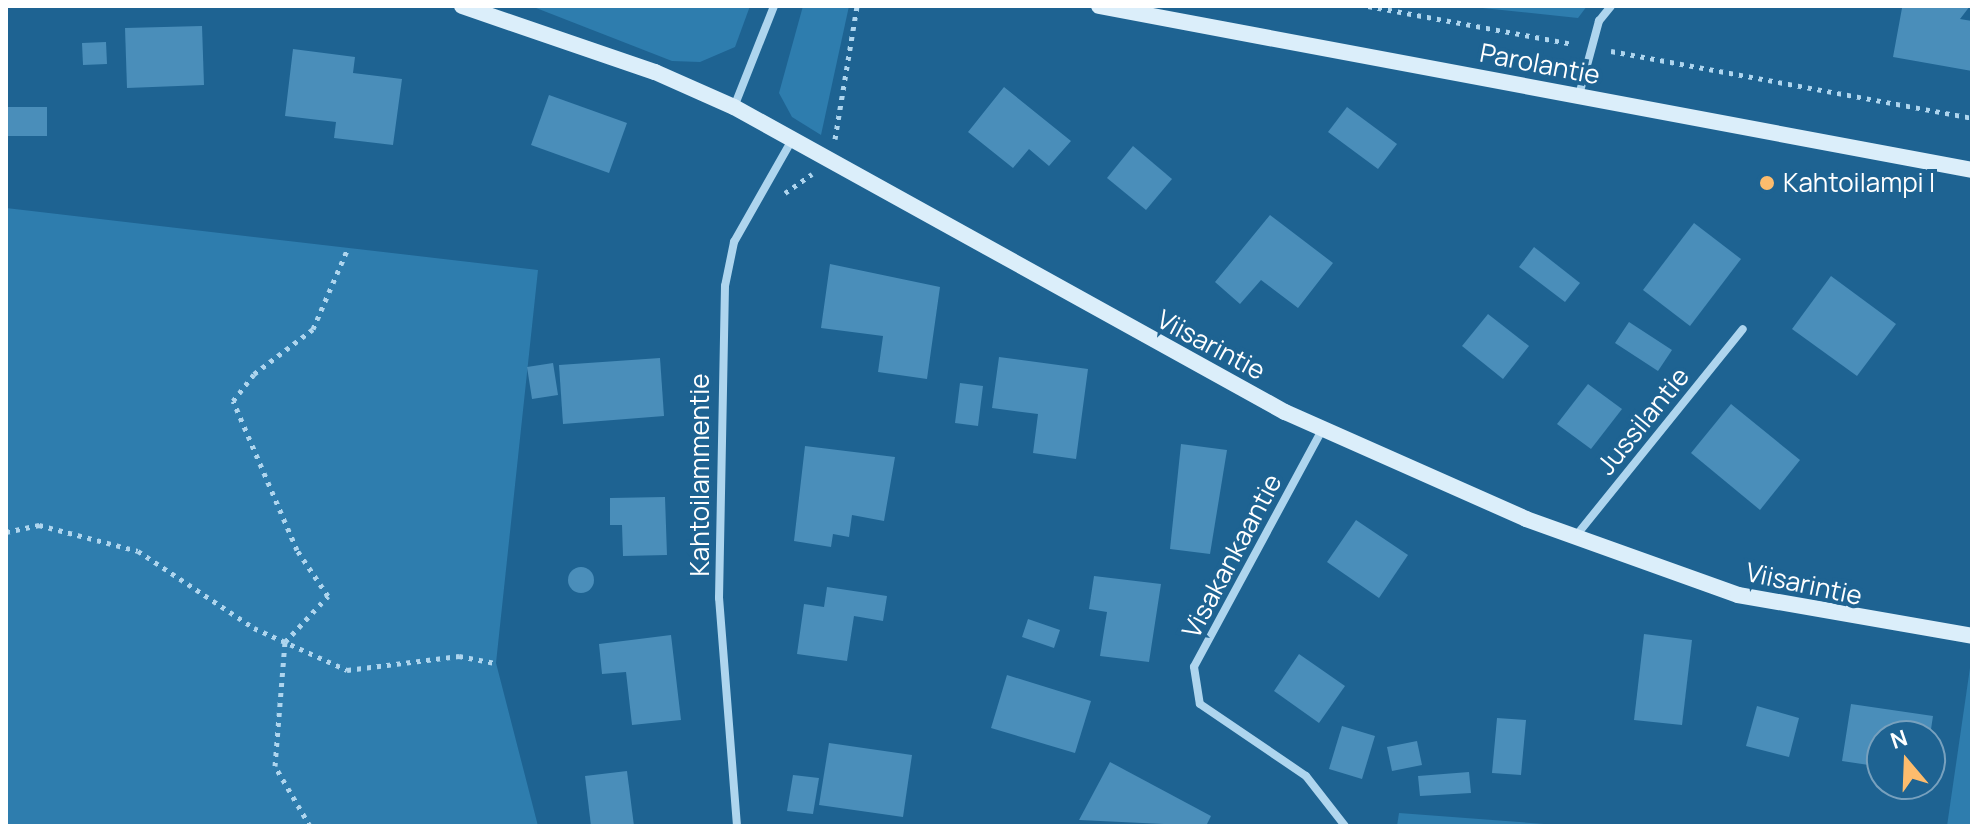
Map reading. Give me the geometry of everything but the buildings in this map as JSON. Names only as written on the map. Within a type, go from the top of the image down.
[{"type":"street","name":"Viisarintie","points":[[462,6],[629,62],[734,107],[826,156],[1088,308],[1322,430],[1574,538],[1738,595],[1972,636]]},
{"type":"street","points":[[734,107],[774,6]]},
{"type":"street","name":"Parolantie","points":[[1099,6],[1972,170]]},
{"type":"street","points":[[1579,96],[1591,47],[1611,6]]},
{"type":"street","name":"Kahtoilammentie","points":[[737,826],[719,598],[721,340],[734,242],[792,139]]},
{"type":"street","name":"Jussilantie","points":[[1574,538],[1743,329]]},
{"type":"street","name":"Visakankaantie","points":[[1322,430],[1194,667],[1200,704],[1306,776],[1345,826]]},
{"type":"path","points":[[755,205],[800,188],[826,156],[857,6]]},
{"type":"path","name":"Parolantie","points":[[1368,6],[1972,118]]},
{"type":"path","points":[[310,826],[275,766],[285,642],[328,596],[297,550],[233,401],[254,374],[313,329],[348,248]]},
{"type":"path","points":[[6,532],[39,525],[138,551],[285,642],[347,670],[459,656],[496,663]]},
{"type":"shaded area","points":[[531,6],[750,6],[735,47],[700,62],[672,61]]},
{"type":"shaded area","points":[[803,6],[849,6],[821,135],[792,117],[779,93]]},
{"type":"shaded area","points":[[1463,6],[1587,6],[1578,18]]},
{"type":"shaded area","points":[[6,208],[538,270],[496,663],[538,826],[6,826]]},
{"type":"shaded area","points":[[1971,661],[1972,826],[1947,826]]},
{"type":"shaded area","points":[[1399,813],[1571,826],[1397,826]]},
{"type":"place","name":"Kahtoilampi I","points":[[1767,183]]}]
